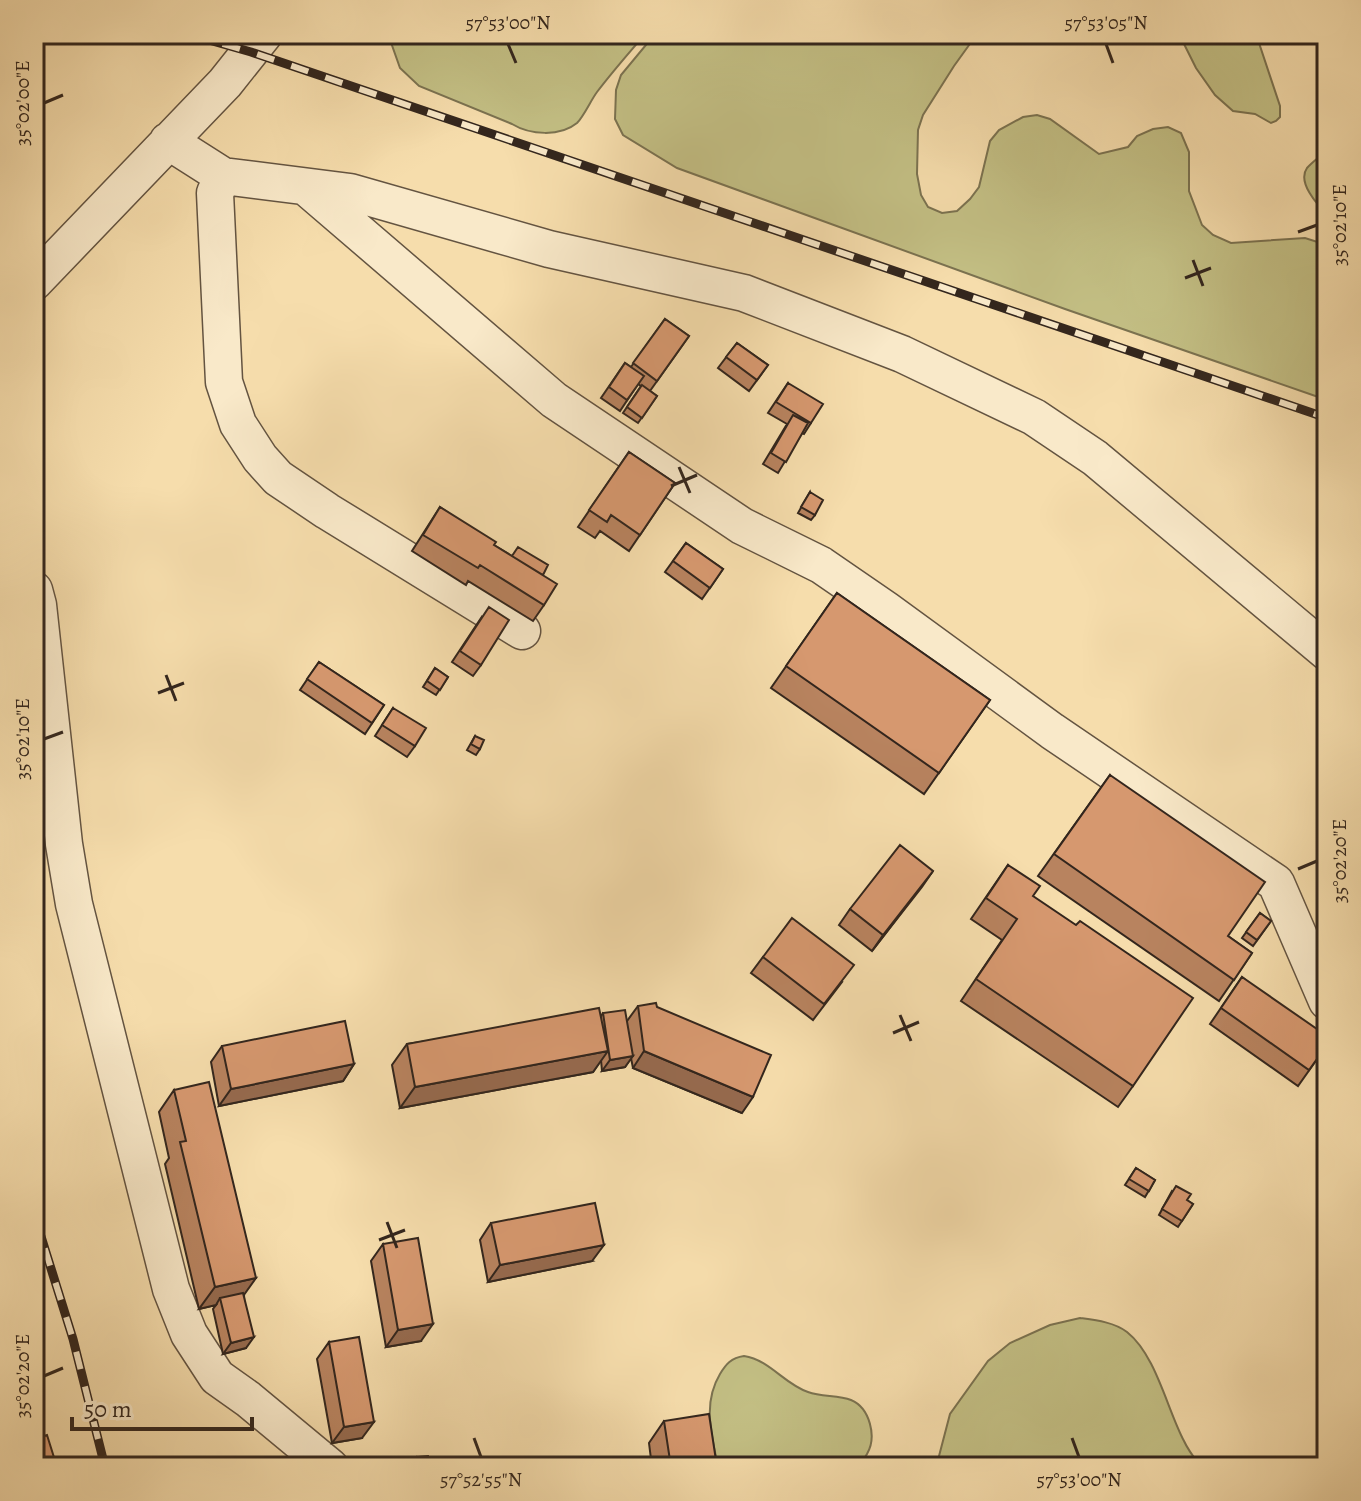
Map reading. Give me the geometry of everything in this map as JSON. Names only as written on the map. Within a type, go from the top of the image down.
[{"type":"street","points":[[34,282],[225,83],[264,34]]},
{"type":"street","points":[[168,141],[223,176],[350,192],[549,249],[744,293],[902,354],[1034,417],[1095,458],[1327,652]]},
{"type":"street","points":[[223,176],[215,193],[224,382],[238,424],[260,458],[278,478],[327,511],[522,631]]},
{"type":"street","points":[[306,187],[554,400],[742,526],[821,565],[1052,731],[1276,883],[1327,1001]]},
{"type":"street","points":[[34,590],[74,904],[171,1289],[189,1334],[217,1377],[330,1467]]},
{"type":"shaded area","points":[[388,34],[645,34],[597,92],[577,123],[562,131],[545,133],[519,128],[419,86],[400,68]]},
{"type":"shaded area","points":[[655,34],[977,34],[923,115],[918,130],[917,174],[921,195],[928,207],[942,213],[957,211],[970,199],[979,187],[990,141],[999,130],[1023,117],[1037,115],[1050,119],[1099,154],[1128,147],[1137,136],[1153,129],[1168,127],[1181,133],[1189,152],[1189,191],[1202,225],[1213,235],[1231,243],[1305,238],[1327,245],[1327,400],[677,168],[623,135],[615,119],[616,90],[621,75]]},
{"type":"shaded area","points":[[1179,34],[1256,34],[1280,106],[1280,117],[1271,123],[1255,114],[1233,111],[1215,95],[1196,68]]},
{"type":"shaded area","points":[[1327,150],[1327,213],[1314,199],[1304,180],[1307,168]]},
{"type":"shaded area","points":[[1080,1318],[1116,1326],[1137,1342],[1153,1368],[1186,1444],[1201,1467],[932,1467],[939,1456],[950,1414],[988,1361],[1010,1343],[1050,1325]]},
{"type":"shaded area","points":[[744,1356],[762,1362],[808,1392],[846,1398],[858,1404],[867,1416],[871,1432],[870,1447],[863,1460],[854,1467],[718,1467],[711,1431],[711,1397],[724,1367]]},
{"type":"building","points":[[665,319],[689,336],[657,381],[633,363]]},
{"type":"building","points":[[737,343],[768,365],[757,380],[726,357]]},
{"type":"building","points":[[625,363],[644,376],[627,400],[609,387]]},
{"type":"building","points":[[788,383],[823,404],[811,423],[776,402]]},
{"type":"building","points":[[642,385],[657,396],[642,418],[627,407]]},
{"type":"building","points":[[793,415],[808,423],[786,462],[771,453]]},
{"type":"building","points":[[629,452],[675,483],[640,535],[611,515],[607,522],[589,510]]},
{"type":"building","points":[[810,492],[823,500],[815,515],[801,507]]},
{"type":"building","points":[[440,507],[557,584],[544,605],[480,565],[478,568],[423,535]]},
{"type":"building","points":[[686,543],[723,569],[710,588],[673,561]]},
{"type":"building","points":[[518,547],[548,565],[543,575],[512,556]]},
{"type":"building","points":[[837,593],[990,700],[939,773],[786,666]]},
{"type":"building","points":[[489,607],[509,620],[481,665],[460,651]]},
{"type":"building","points":[[319,662],[384,705],[372,723],[307,679]]},
{"type":"building","points":[[435,668],[448,677],[440,690],[427,681]]},
{"type":"building","points":[[393,708],[426,728],[415,746],[382,725]]},
{"type":"building","points":[[475,736],[484,740],[480,749],[471,744]]},
{"type":"building","points":[[1110,775],[1265,882],[1228,936],[1252,953],[1234,980],[1054,854]]},
{"type":"building","points":[[900,845],[933,871],[883,935],[850,909]]},
{"type":"building","points":[[1008,865],[1040,886],[1033,896],[1076,925],[1080,921],[1193,998],[1133,1086],[976,979],[1017,919],[986,898]]},
{"type":"building","points":[[1260,913],[1271,921],[1257,940],[1246,932]]},
{"type":"building","points":[[792,918],[854,965],[824,1004],[763,957]]},
{"type":"building","points":[[1242,977],[1327,1036],[1327,1045],[1309,1070],[1221,1008]]},
{"type":"building","points":[[656,1003],[657,1007],[771,1055],[753,1097],[644,1051],[638,1006]]},
{"type":"building","points":[[599,1008],[608,1051],[415,1087],[407,1044]]},
{"type":"building","points":[[625,1010],[633,1056],[610,1060],[603,1013]]},
{"type":"building","points":[[345,1021],[354,1064],[231,1089],[222,1046]]},
{"type":"building","points":[[209,1082],[256,1278],[215,1287],[180,1142],[186,1141],[174,1090]]},
{"type":"building","points":[[1136,1168],[1155,1180],[1149,1191],[1129,1179]]},
{"type":"building","points":[[1176,1186],[1191,1194],[1187,1200],[1193,1204],[1182,1221],[1162,1209]]},
{"type":"building","points":[[595,1203],[604,1245],[500,1265],[491,1223]]},
{"type":"building","points":[[418,1238],[433,1324],[398,1330],[383,1244]]},
{"type":"building","points":[[243,1293],[254,1337],[231,1343],[220,1298]]},
{"type":"building","points":[[359,1337],[374,1422],[344,1427],[329,1342]]},
{"type":"building","points":[[38,1362],[42,1376],[34,1378],[34,1364]]},
{"type":"building","points":[[709,1414],[717,1467],[671,1467],[664,1421]]},
{"type":"building","points":[[37,1418],[43,1436],[34,1439],[34,1419]]},
{"type":"building","points":[[47,1435],[57,1467],[34,1467],[34,1439]]},
{"type":"building","points":[[428,1456],[430,1467],[418,1467],[417,1457]]},
{"type":"railway","points":[[188,34],[251,52],[1327,418]]},
{"type":"railway","points":[[34,1214],[73,1339],[105,1467]]}]
